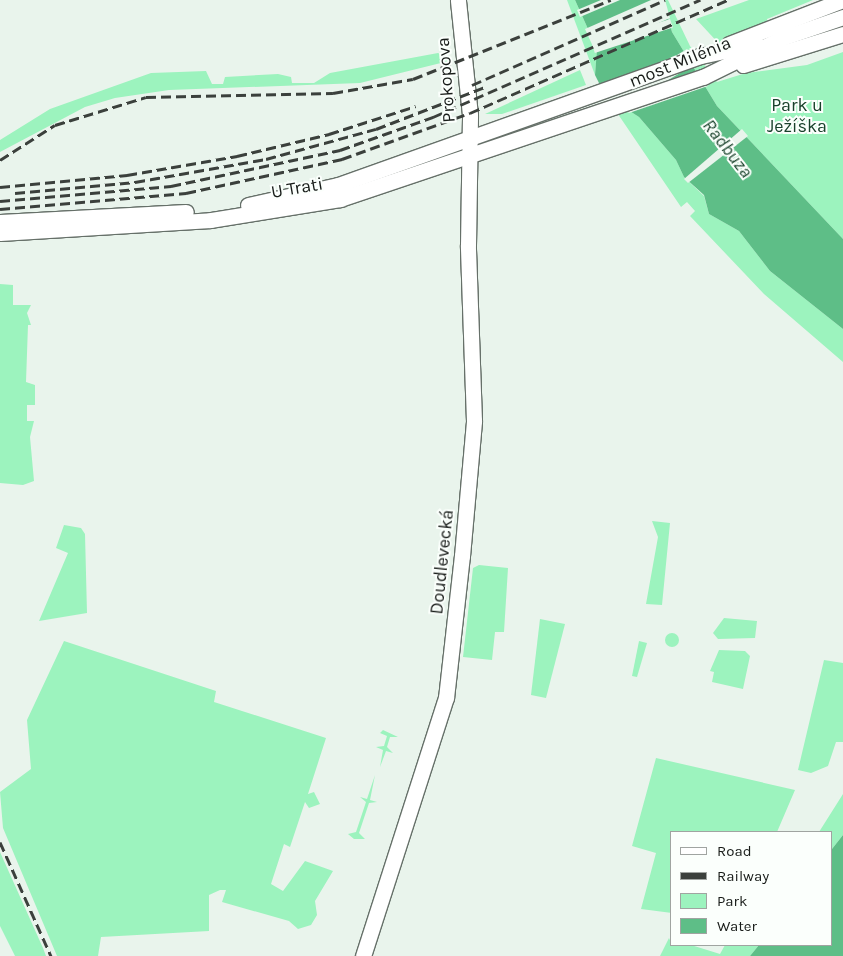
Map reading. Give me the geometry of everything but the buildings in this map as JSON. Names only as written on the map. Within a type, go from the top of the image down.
[{"type":"main road","name":"Prokopova","points":[[458,0],[469,158]]},
{"type":"main road","points":[[700,56],[841,1]]},
{"type":"main road","name":"most Milénia","points":[[583,99],[700,56],[782,38],[843,17]]},
{"type":"main road","points":[[704,77],[843,34]]},
{"type":"main road","name":"most Milénia","points":[[589,117],[704,77],[782,38]]},
{"type":"main road","name":"U Trati","points":[[0,222],[195,211],[268,202],[338,185],[583,99]]},
{"type":"main road","name":"U Trati","points":[[0,233],[202,220],[280,211],[365,192],[589,117]]},
{"type":"main road","name":"Doudlevecká","points":[[363,956],[446,698],[474,421],[469,158]]},
{"type":"green space","points":[[567,0],[575,0],[597,49],[595,75]]},
{"type":"green space","name":"Park u Ježíška","points":[[663,0],[668,0],[690,46],[717,82],[746,73],[807,65],[843,52],[843,239],[717,106],[672,32]]},
{"type":"green space","points":[[749,0],[813,0],[767,19],[767,31],[722,47],[696,19]]},
{"type":"green space","points":[[438,53],[453,60],[360,83],[169,90],[115,98],[85,107],[0,152],[0,140],[50,109],[151,73],[206,71],[212,84],[223,84],[225,77],[278,74],[291,77],[292,83],[314,83],[330,73]]},
{"type":"green space","points":[[580,70],[586,85],[502,114],[485,114]]},
{"type":"green space","points":[[605,95],[639,117],[676,160],[684,177],[704,196],[709,214],[739,231],[770,271],[843,329],[843,362],[764,294],[690,216],[695,211],[687,202],[681,207]]},
{"type":"green space","points":[[0,284],[13,285],[13,305],[31,305],[27,313],[31,325],[28,325],[26,382],[35,385],[35,405],[27,405],[27,421],[34,421],[30,437],[34,481],[23,485],[0,483]]},
{"type":"green space","points":[[652,521],[670,523],[662,605],[646,604],[658,537]]},
{"type":"green space","points":[[64,525],[81,528],[85,534],[87,613],[39,621],[68,553],[56,548]]},
{"type":"green space","points":[[479,565],[508,568],[504,632],[495,632],[492,660],[463,657],[473,568]]},
{"type":"green space","points":[[724,618],[757,621],[755,638],[718,639],[713,633]]},
{"type":"green space","points":[[540,619],[565,624],[546,698],[531,695]]},
{"type":"green space","points":[[669,633],[675,633],[679,640],[675,647],[669,647],[665,643],[665,637]]},
{"type":"green space","points":[[64,641],[216,691],[214,702],[326,738],[308,794],[314,792],[320,804],[309,808],[305,802],[290,847],[284,844],[271,884],[283,891],[305,861],[333,871],[315,901],[317,915],[311,925],[298,929],[289,921],[222,902],[226,890],[220,890],[209,895],[209,931],[101,937],[98,956],[57,956],[3,828],[0,792],[31,769],[27,720]]},
{"type":"green space","points":[[639,641],[647,643],[637,677],[632,676]]},
{"type":"green space","points":[[719,650],[745,651],[750,656],[743,689],[712,682],[714,672],[710,671]]},
{"type":"green space","points":[[824,660],[843,663],[843,742],[836,742],[828,766],[811,773],[798,770]]},
{"type":"green space","points":[[383,730],[398,737],[390,737],[387,747],[393,753],[386,751],[380,767],[383,750],[376,747],[384,746],[387,736],[380,733]]},
{"type":"green space","points":[[656,758],[795,790],[777,831],[670,831],[670,913],[641,909],[656,853],[632,846]]},
{"type":"green space","points":[[375,775],[370,800],[377,802],[369,803],[359,833],[365,839],[354,839],[348,834],[356,832],[366,802],[360,797],[367,799]]},
{"type":"green space","points":[[843,794],[843,835],[833,848],[833,831],[820,831]]},
{"type":"green space","points":[[0,852],[46,956],[15,956],[0,926]]},
{"type":"green space","points":[[669,938],[670,946],[694,946],[720,954],[724,946],[758,946],[750,956],[660,956]]},
{"type":"water","name":"Radbuza","points":[[575,0],[663,0],[672,32],[717,106],[843,239],[843,329],[770,271],[739,231],[709,214],[704,195],[684,177],[676,160],[639,117],[605,95],[595,75],[597,49]]},
{"type":"water","points":[[843,835],[843,956],[750,956],[758,946],[833,946],[833,848]]},
{"type":"pier","points":[[601,0],[620,0],[580,17],[577,10]]},
{"type":"pier","points":[[651,0],[665,0],[670,18],[595,51],[585,29]]},
{"type":"pier","points":[[670,19],[673,28],[595,53],[592,44]]},
{"type":"pier","points":[[687,49],[696,64],[613,114],[604,99]]},
{"type":"pier","points":[[699,71],[708,86],[629,113],[614,101]]},
{"type":"pier","points":[[742,129],[748,136],[688,183],[684,179]]},
{"type":"railway","points":[[0,160],[55,125],[146,97],[333,93],[413,79],[611,0]]},
{"type":"railway","points":[[472,85],[665,0]]},
{"type":"railway","points":[[0,201],[171,186],[340,150],[433,117],[700,0]]},
{"type":"railway","points":[[0,209],[186,193],[342,159],[470,113],[728,0]]},
{"type":"railway","points":[[15,193],[135,182],[266,159],[376,129],[485,87]]},
{"type":"railway","points":[[0,187],[127,175],[237,156],[329,134],[416,106]]},
{"type":"railway","points":[[0,842],[51,956]]}]
